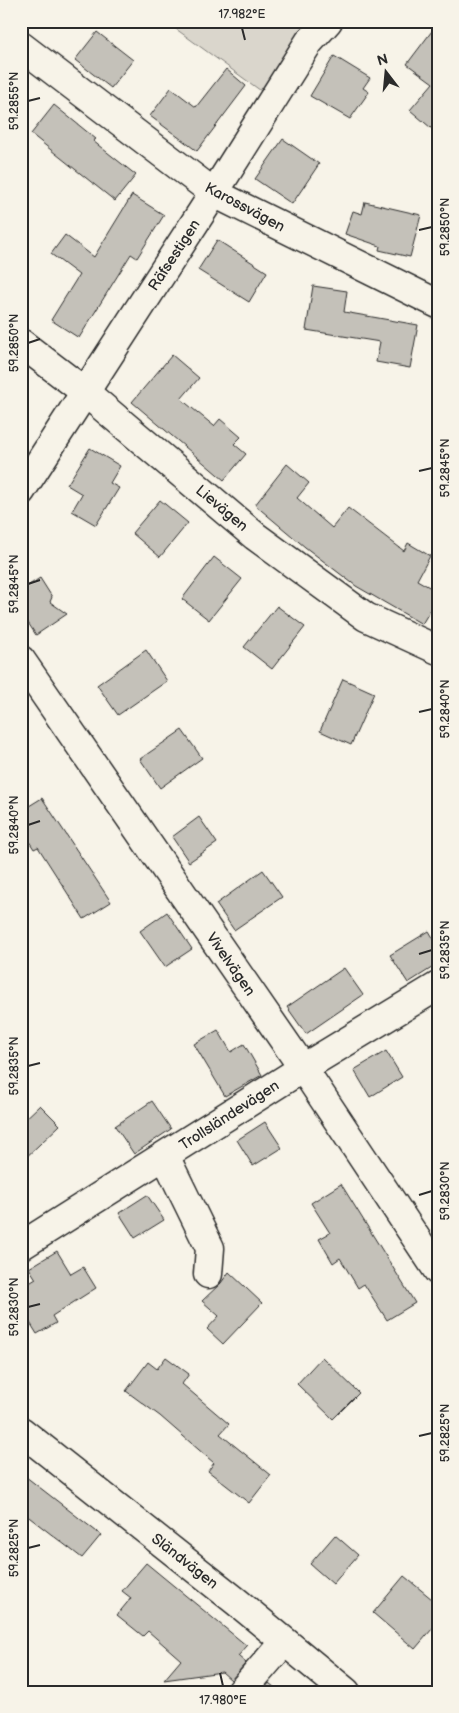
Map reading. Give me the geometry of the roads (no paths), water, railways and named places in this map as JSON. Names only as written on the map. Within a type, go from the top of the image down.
[{"type":"street","name":"Räfsestigen","points":[[21,491],[214,193],[308,42],[328,21]]},
{"type":"street","name":"Karossvägen","points":[[21,46],[214,193],[438,304]]},
{"type":"street","name":"Lievägen","points":[[21,343],[85,392],[255,536],[366,617],[438,650]]},
{"type":"street","name":"Vivelvägen","points":[[21,660],[303,1068],[438,1270]]},
{"type":"street","name":"Trollsländevägen","points":[[24,1239],[165,1156],[303,1068],[438,986]]},
{"type":"street","points":[[165,1156],[210,1248],[208,1274]]},
{"type":"street","name":"Sländvägen","points":[[21,1431],[237,1602],[346,1692]]},
{"type":"street","points":[[241,1692],[284,1642]]}]
